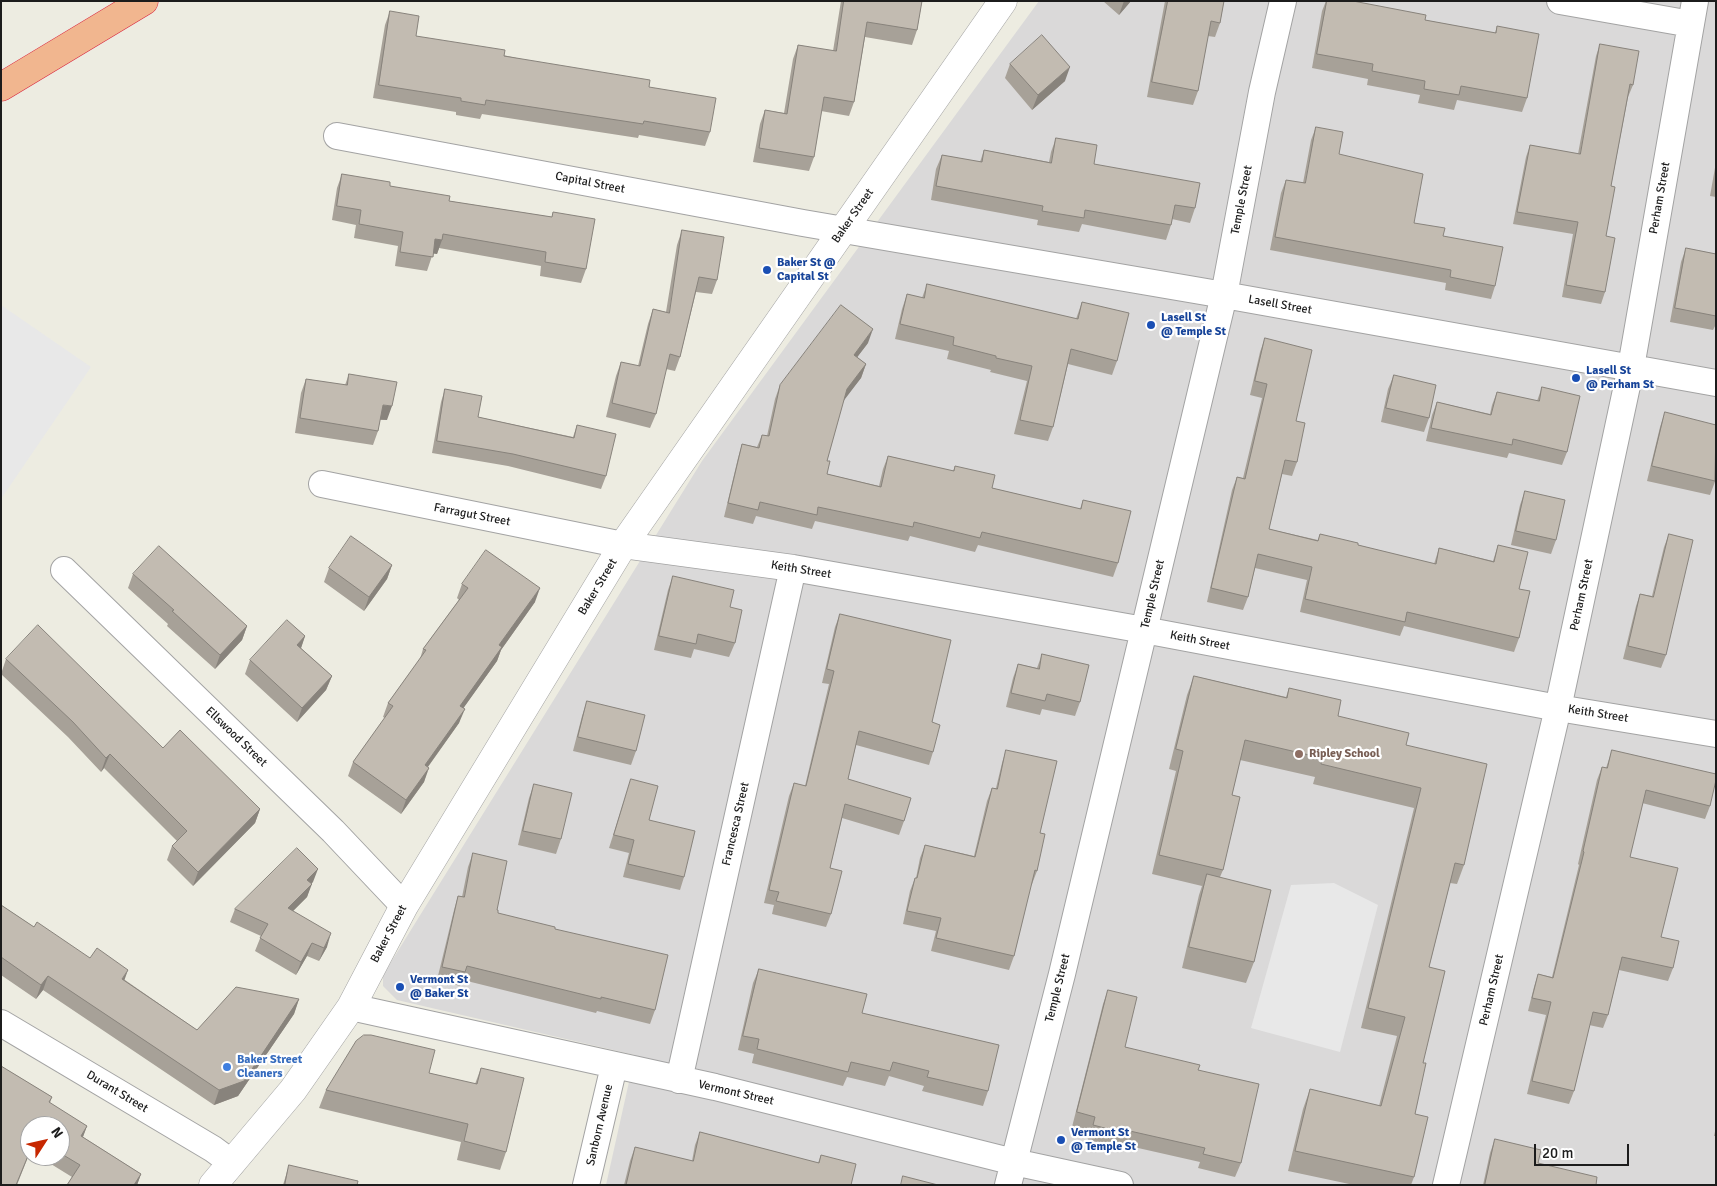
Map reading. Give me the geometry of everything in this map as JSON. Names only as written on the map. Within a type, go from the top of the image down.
[{"type":"highway","points":[[1,87],[144,1]]},
{"type":"street","name":"Baker Street","points":[[213,1185],[293,1090],[351,1007],[404,906],[623,545],[1003,1]]},
{"type":"street","name":"Temple Street","points":[[1011,1173],[1064,964],[1224,295],[1262,92],[1283,1]]},
{"type":"street","points":[[1560,1],[1693,13]]},
{"type":"street","name":"Perham Street","points":[[1446,1185],[1558,708],[1631,367],[1693,13]]},
{"type":"street","name":"Capital Street","points":[[337,136],[843,230]]},
{"type":"street","name":"Lasell Street","points":[[843,230],[1224,295],[1716,383]]},
{"type":"street","name":"Farragut Street","points":[[322,484],[623,545]]},
{"type":"street","name":"Keith Street","points":[[623,545],[793,568],[1144,630],[1558,708],[1716,734]]},
{"type":"street","name":"Francesca Street","points":[[679,1080],[793,568]]},
{"type":"street","name":"Ellswood Street","points":[[64,570],[334,831],[404,906]]},
{"type":"street","name":"Vermont Street","points":[[351,1007],[724,1090],[1011,1173],[1120,1185]]},
{"type":"street","name":"Durant Street","points":[[1,1023],[213,1149],[232,1163]]},
{"type":"street","name":"Sanborn Avenue","points":[[586,1185],[614,1066]]},
{"type":"shaded area","points":[[1039,1],[1716,1],[1716,1185],[606,1185],[635,1055],[397,1000],[383,986],[383,975],[702,461]]},
{"type":"shaded area","points":[[1,305],[91,367],[1,499]]},
{"type":"shaded area","points":[[1334,883],[1378,905],[1340,1052],[1251,1028],[1291,885]]},
{"type":"building","points":[[844,1],[922,1],[917,30],[867,22],[854,102],[824,97],[814,157],[759,148],[765,110],[787,114],[798,45],[836,51]]},
{"type":"building","points":[[1168,1],[1224,1],[1220,23],[1211,21],[1198,91],[1152,82]]},
{"type":"building","points":[[1327,1],[1353,1],[1426,15],[1425,20],[1496,33],[1497,26],[1539,34],[1527,98],[1461,86],[1459,95],[1424,89],[1425,81],[1372,71],[1373,64],[1317,54]]},
{"type":"building","points":[[390,11],[419,16],[416,36],[505,50],[504,56],[650,80],[649,87],[716,98],[710,132],[644,121],[643,124],[486,100],[485,105],[461,101],[461,98],[379,85]]},
{"type":"building","points":[[1042,35],[1070,67],[1038,95],[1010,64]]},
{"type":"building","points":[[1600,44],[1639,51],[1633,85],[1630,84],[1611,186],[1615,187],[1606,236],[1615,238],[1605,292],[1566,285],[1578,222],[1517,212],[1530,145],[1580,154]]},
{"type":"building","points":[[1316,127],[1343,132],[1339,154],[1423,174],[1414,223],[1445,228],[1443,236],[1503,247],[1495,286],[1450,277],[1451,270],[1275,237],[1286,180],[1305,183]]},
{"type":"building","points":[[1056,138],[1097,145],[1094,164],[1200,183],[1195,208],[1175,205],[1171,225],[1085,210],[1084,218],[1042,211],[1043,206],[936,186],[942,155],[982,162],[984,150],[1051,163]]},
{"type":"building","points":[[342,174],[390,182],[390,186],[450,196],[449,201],[552,217],[553,212],[595,219],[586,269],[545,262],[546,252],[443,234],[442,240],[435,239],[433,257],[400,252],[403,232],[359,224],[361,210],[337,206]]},
{"type":"building","points":[[682,230],[724,237],[717,280],[699,277],[680,357],[670,354],[656,414],[612,403],[621,362],[640,366],[653,309],[669,313]]},
{"type":"building","points":[[1686,248],[1716,254],[1716,316],[1675,308]]},
{"type":"building","points":[[927,284],[1078,319],[1082,302],[1129,313],[1117,361],[1071,349],[1053,427],[1020,420],[1032,366],[996,358],[996,356],[953,345],[954,337],[900,324],[907,294],[924,298]]},
{"type":"building","points":[[841,305],[873,329],[854,355],[866,364],[847,389],[827,461],[830,461],[827,474],[881,487],[888,456],[954,471],[955,466],[995,475],[992,488],[1081,509],[1083,500],[1131,511],[1118,563],[982,532],[980,538],[914,522],[913,527],[818,507],[817,515],[760,502],[758,510],[728,503],[742,444],[759,448],[762,435],[769,436],[780,385]]},
{"type":"building","points":[[1265,338],[1312,350],[1296,421],[1305,423],[1297,462],[1285,460],[1269,529],[1318,541],[1320,534],[1436,564],[1439,548],[1494,562],[1498,545],[1528,552],[1519,589],[1530,591],[1519,638],[1407,612],[1405,622],[1305,599],[1312,567],[1258,554],[1248,597],[1211,588],[1237,477],[1245,479],[1267,384],[1255,381]]},
{"type":"building","points":[[349,374],[397,382],[392,406],[383,405],[378,431],[300,418],[306,379],[347,385]]},
{"type":"building","points":[[1394,375],[1436,385],[1429,418],[1386,408]]},
{"type":"building","points":[[1542,387],[1580,396],[1567,452],[1513,439],[1512,445],[1431,428],[1437,402],[1491,415],[1497,392],[1539,401]]},
{"type":"building","points":[[445,389],[482,396],[478,417],[574,438],[577,425],[616,434],[606,476],[513,454],[437,441]]},
{"type":"building","points":[[1665,412],[1716,425],[1715,481],[1652,466]]},
{"type":"building","points":[[1525,491],[1565,500],[1556,540],[1516,531]]},
{"type":"building","points":[[1669,534],[1693,540],[1666,655],[1628,646],[1640,594],[1653,597]]},
{"type":"building","points":[[351,536],[392,565],[369,597],[329,568]]},
{"type":"building","points":[[159,546],[247,626],[220,655],[172,611],[174,610],[133,574]]},
{"type":"building","points":[[486,550],[540,588],[499,645],[502,647],[460,706],[465,709],[425,765],[429,768],[406,800],[353,762],[393,706],[388,703],[426,650],[423,649],[468,588],[462,584]]},
{"type":"building","points":[[673,576],[734,590],[730,607],[742,610],[735,643],[698,634],[696,644],[659,636]]},
{"type":"building","points":[[840,614],[951,640],[932,722],[940,725],[933,752],[859,731],[848,779],[911,798],[904,821],[845,804],[830,868],[842,871],[831,914],[776,901],[779,892],[769,890],[794,783],[806,786],[834,671],[827,669]]},
{"type":"building","points":[[287,620],[305,636],[297,645],[332,676],[302,708],[250,660]]},
{"type":"building","points":[[38,625],[163,748],[180,730],[260,809],[198,872],[172,846],[187,831],[110,754],[106,758],[73,722],[6,659]]},
{"type":"building","points":[[1042,654],[1089,665],[1080,702],[1047,694],[1045,701],[1011,693],[1018,664],[1039,669]]},
{"type":"building","points":[[1194,676],[1287,698],[1289,688],[1341,700],[1338,716],[1409,733],[1406,745],[1487,764],[1464,865],[1455,863],[1429,967],[1445,971],[1423,1063],[1426,1063],[1415,1114],[1428,1117],[1414,1177],[1295,1151],[1310,1089],[1381,1106],[1405,1017],[1368,1008],[1421,788],[1321,764],[1322,758],[1245,740],[1232,795],[1240,797],[1223,870],[1159,855],[1183,751],[1176,749]]},
{"type":"building","points":[[587,701],[645,715],[636,751],[578,737]]},
{"type":"building","points":[[1006,750],[1057,761],[1040,833],[1045,834],[1037,871],[1035,870],[1014,956],[936,938],[941,918],[907,911],[925,845],[975,857],[992,788],[997,789]]},
{"type":"building","points":[[1612,750],[1716,774],[1716,780],[1710,806],[1646,790],[1630,857],[1678,868],[1661,937],[1679,941],[1673,968],[1622,957],[1608,1015],[1593,1012],[1574,1091],[1532,1081],[1551,1002],[1532,998],[1538,974],[1553,978],[1584,852],[1602,767],[1607,768]]},
{"type":"building","points":[[631,779],[658,786],[649,820],[695,831],[684,877],[628,864],[634,840],[614,835]]},
{"type":"building","points":[[534,784],[572,793],[561,839],[523,831]]},
{"type":"building","points":[[297,848],[318,869],[307,880],[312,884],[288,908],[331,933],[324,948],[312,943],[301,962],[260,938],[268,924],[235,909]]},
{"type":"building","points":[[473,853],[507,861],[498,913],[555,927],[555,929],[668,955],[655,1010],[601,997],[601,999],[467,966],[465,972],[442,967],[458,896],[464,897]]},
{"type":"building","points":[[1207,874],[1271,890],[1254,962],[1189,947]]},
{"type":"building","points":[[1,905],[34,927],[37,922],[90,958],[97,948],[128,970],[122,979],[197,1030],[236,987],[299,999],[244,1081],[219,1090],[48,976],[41,985],[1,957]]},
{"type":"building","points":[[759,969],[867,994],[862,1013],[999,1045],[988,1091],[927,1077],[929,1071],[893,1062],[890,1071],[851,1062],[848,1072],[757,1049],[759,1039],[743,1036]]},
{"type":"building","points":[[1108,990],[1137,997],[1125,1047],[1200,1065],[1198,1070],[1259,1084],[1241,1163],[1203,1154],[1205,1148],[1121,1129],[1120,1132],[1093,1125],[1095,1117],[1077,1112]]},
{"type":"building","points":[[364,1035],[435,1050],[429,1073],[477,1084],[481,1068],[524,1078],[506,1152],[464,1141],[468,1124],[326,1090],[356,1041]]},
{"type":"building","points":[[1,1066],[52,1097],[49,1102],[87,1126],[81,1136],[141,1174],[134,1185],[67,1185],[80,1165],[70,1159],[70,1116],[20,1116],[20,1166],[24,1166],[16,1185],[1,1185]]},
{"type":"building","points":[[700,1132],[819,1163],[821,1155],[856,1164],[851,1185],[626,1185],[635,1147],[693,1161]]},
{"type":"building","points":[[1495,1139],[1541,1150],[1538,1163],[1597,1177],[1596,1185],[1485,1185]]},
{"type":"building","points":[[289,1165],[358,1181],[357,1185],[285,1185]]},
{"type":"building","points":[[903,1176],[938,1185],[901,1185]]},
{"type":"place","name":"Baker St @ Capital St","points":[[767,270]]},
{"type":"place","name":"Lasell St @ Temple St","points":[[1151,325]]},
{"type":"place","name":"Lasell St @ Perham St","points":[[1576,378]]},
{"type":"place","name":"Ripley School","points":[[1299,754]]},
{"type":"place","name":"Vermont St @ Baker St","points":[[400,987]]},
{"type":"place","name":"Baker Street Cleaners","points":[[227,1067]]},
{"type":"place","name":"Vermont St @ Temple St","points":[[1061,1140]]}]
